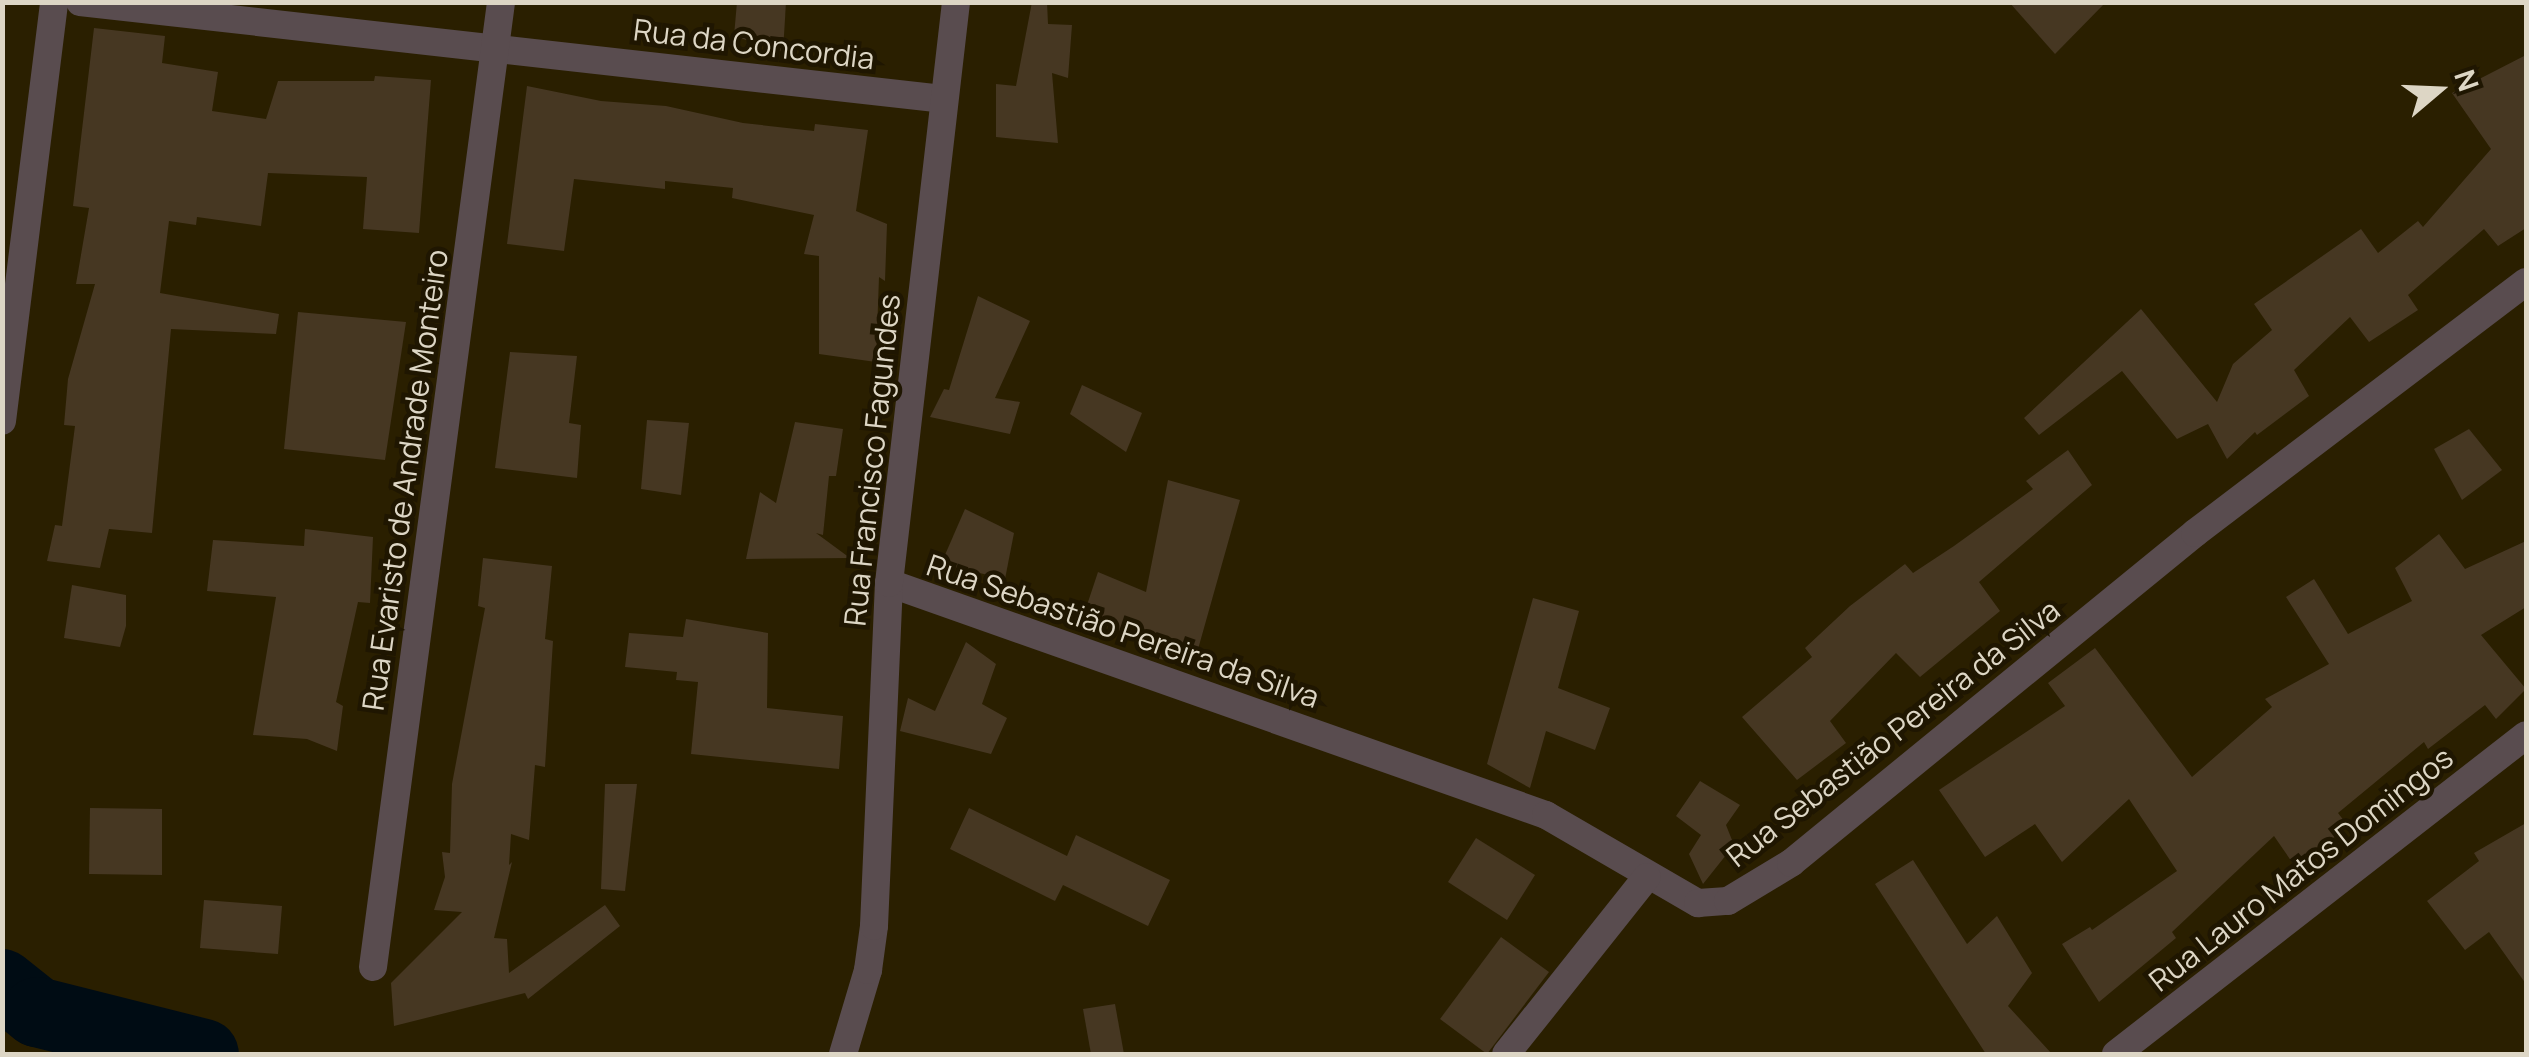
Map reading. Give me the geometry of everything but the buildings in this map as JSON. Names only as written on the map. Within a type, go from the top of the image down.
[{"type":"street","points":[[2,422],[54,2]]},
{"type":"street","name":"Rua da Concordia","points":[[80,2],[943,99]]},
{"type":"street","name":"Rua Evaristo de Andrade Monteiro","points":[[373,967],[501,2]]},
{"type":"street","name":"Rua Francisco Fagundes","points":[[843,1054],[858,1012],[874,926],[889,583],[956,2]]},
{"type":"street","name":"Rua Sebastião Pereira da Silva","points":[[889,583],[1546,815],[1647,877],[1698,903],[1728,901],[1754,888],[2195,533],[2526,282]]},
{"type":"street","name":"Rua Lauro Matos Domingos","points":[[2116,1054],[2526,735]]},
{"type":"street","points":[[1506,1054],[1647,877]]},
{"type":"waterway","points":[[2,984],[37,1012],[204,1054]]}]
